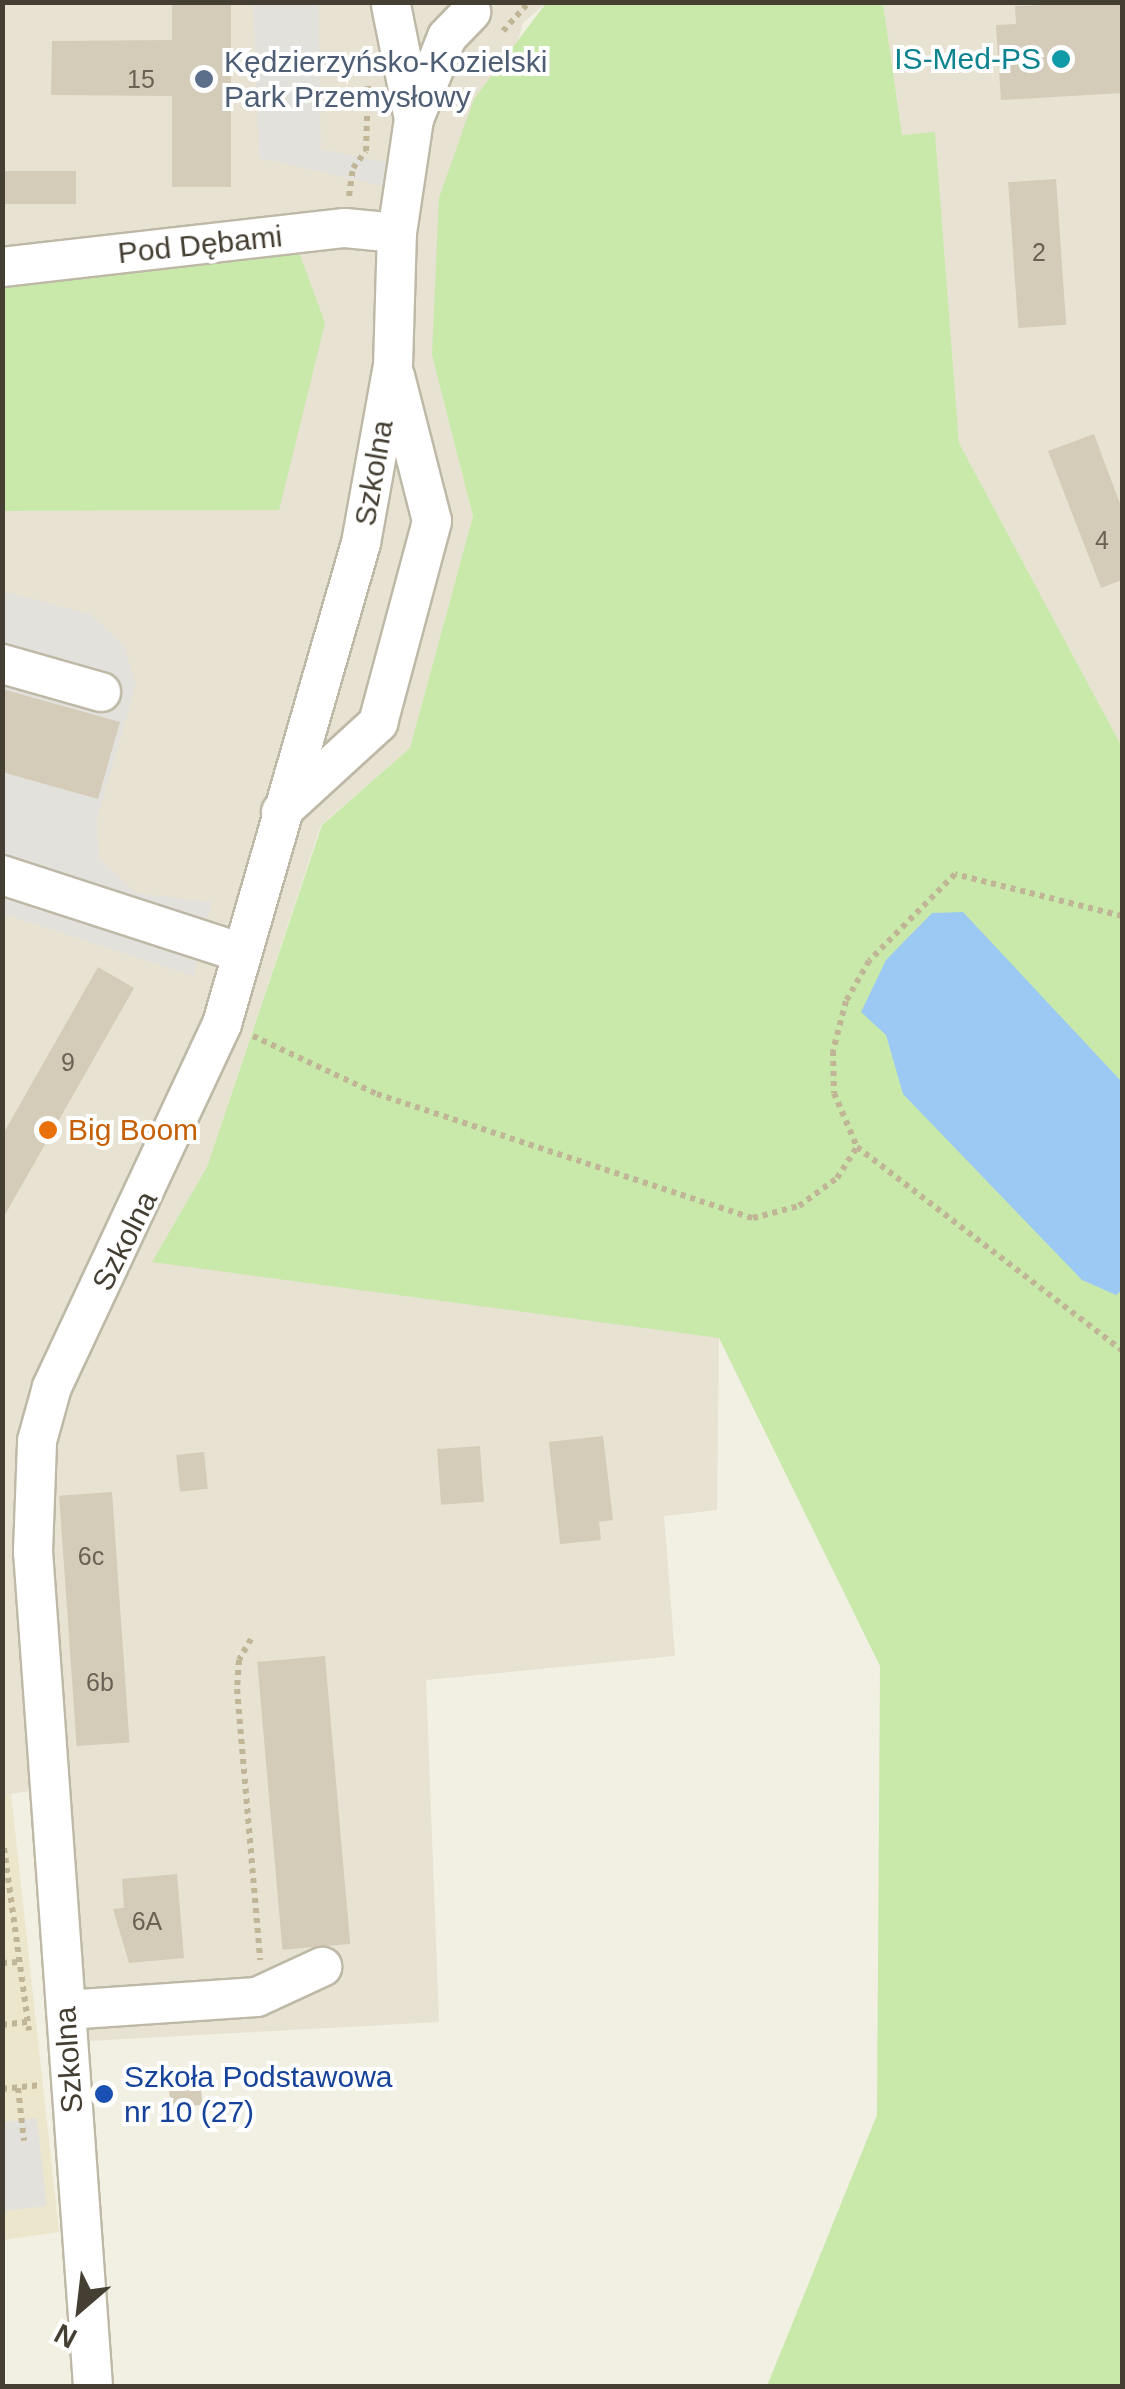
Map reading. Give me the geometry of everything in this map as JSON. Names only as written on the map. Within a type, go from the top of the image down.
[{"type":"street","points":[[390,4],[438,23],[475,7]]},
{"type":"street","name":"Szkolna","points":[[390,4],[414,118]]},
{"type":"street","name":"Szkolna","points":[[92,2386],[33,1552],[37,1441],[58,1374],[198,1087],[242,953],[279,813],[361,543],[392,366],[397,233],[414,118],[448,38],[475,7]]},
{"type":"street","name":"Pod Dębami","points":[[2,266],[345,228],[397,233]]},
{"type":"street","points":[[279,813],[378,723],[432,521],[392,366]]},
{"type":"street","points":[[2,664],[101,692]]},
{"type":"street","points":[[2,876],[242,953]]},
{"type":"street","points":[[66,2010],[257,1996],[322,1966]]},
{"type":"path","points":[[345,228],[353,168],[366,151],[369,67]]},
{"type":"path","points":[[1122,916],[955,874],[870,961],[846,1001],[833,1052],[834,1094],[857,1147],[1122,1350]]},
{"type":"path","points":[[246,1032],[378,1094],[753,1218],[799,1206],[837,1178],[857,1147]]},
{"type":"path","points":[[252,1639],[239,1660],[237,1689],[262,1940],[257,1996]]},
{"type":"path","points":[[4,1848],[7,1905],[20,1962],[30,2038]]},
{"type":"path","points":[[2,1964],[20,1962]]},
{"type":"path","points":[[2,2025],[28,2022]]},
{"type":"path","points":[[34,2070],[36,2085]]},
{"type":"path","points":[[2,2089],[47,2084]]},
{"type":"path","points":[[18,2088],[24,2141]]},
{"type":"shaded area","points":[[3,3],[546,3],[523,23],[432,355],[473,516],[410,748],[321,825],[207,1167],[153,1261],[719,1337],[717,1510],[664,1516],[675,1656],[426,1680],[439,2022],[88,2041],[70,1785],[3,1795],[3,511],[279,510],[3,255]]},
{"type":"shaded area","points":[[253,3],[318,3],[321,149],[409,167],[404,191],[259,158]]},
{"type":"shaded area","points":[[883,3],[1122,3],[1122,747],[959,443],[935,133],[902,135]]},
{"type":"shaded area","points":[[2,591],[90,614],[124,645],[136,685],[97,819],[99,858],[135,893],[212,902],[194,976],[3,914]]},
{"type":"shaded area","points":[[11,1794],[59,2232],[3,2240],[2,1795]]},
{"type":"shaded area","points":[[37,2118],[47,2206],[3,2211],[3,2122]]},
{"type":"green space","points":[[546,3],[883,3],[902,135],[935,132],[959,443],[1122,747],[1122,2386],[767,2386],[877,2115],[880,1666],[719,1338],[152,1262],[207,1167],[322,825],[410,748],[473,516],[432,355],[439,198],[474,99]]},
{"type":"green space","points":[[2,255],[300,255],[325,323],[279,510],[3,511]]},
{"type":"water","points":[[963,912],[1122,1082],[1122,1290],[1116,1295],[1082,1280],[903,1094],[886,1035],[861,1012],[886,960],[932,913]]},
{"type":"building","points":[[172,2],[231,2],[231,187],[172,187],[172,96],[51,95],[52,41],[172,40]]},
{"type":"building","name":"IS-Med-PS","points":[[1122,2],[1122,93],[1001,100],[996,25],[1016,24],[1015,6]]},
{"type":"building","points":[[2,171],[76,171],[76,204],[2,204]]},
{"type":"building","points":[[1056,179],[1066,325],[1018,328],[1008,182]]},
{"type":"building","points":[[1094,434],[1122,509],[1122,580],[1101,588],[1048,451]]},
{"type":"building","points":[[2,689],[120,722],[98,799],[2,772]]},
{"type":"building","points":[[98,967],[134,988],[2,1220],[2,1136]]},
{"type":"building","points":[[603,1436],[613,1520],[599,1522],[601,1540],[560,1544],[549,1442]]},
{"type":"building","points":[[480,1446],[484,1502],[441,1505],[437,1449]]},
{"type":"building","points":[[204,1452],[208,1489],[180,1492],[176,1455]]},
{"type":"building","points":[[112,1492],[130,1742],[77,1746],[59,1496]]},
{"type":"building","points":[[325,1656],[350,1944],[282,1950],[257,1662]]},
{"type":"building","points":[[177,1874],[184,1958],[129,1963],[113,1909],[124,1908],[122,1879]]},
{"type":"building","points":[[200,2073],[202,2105],[170,2107],[168,2075]]},
{"type":"place","name":"IS-Med-PS","points":[[1061,59]]},
{"type":"place","name":"Kędzierzyńsko-Kozielski Park Przemysłowy","points":[[204,79]]},
{"type":"place","name":"Big Boom","points":[[48,1130]]},
{"type":"place","name":"Szkoła Podstawowa nr 10 (27)","points":[[104,2094]]}]
